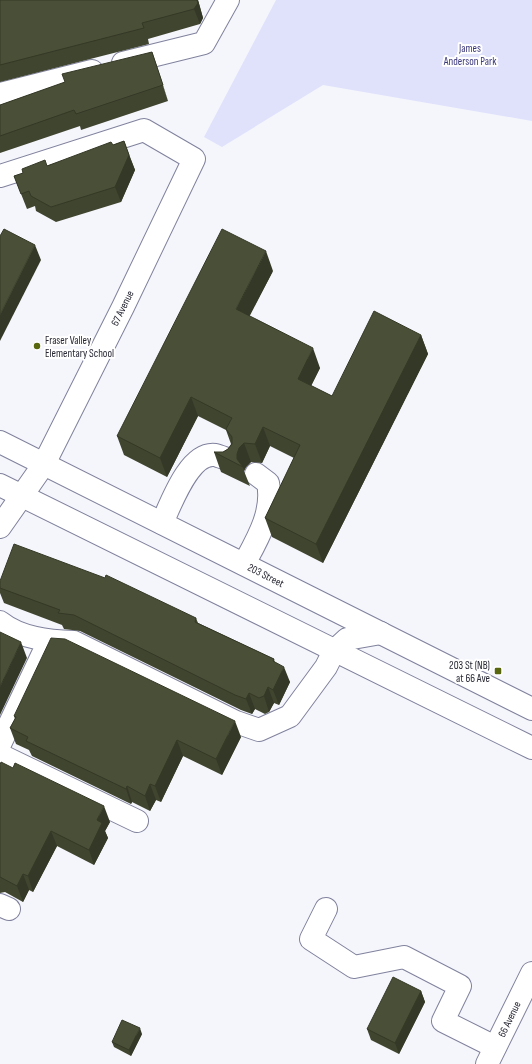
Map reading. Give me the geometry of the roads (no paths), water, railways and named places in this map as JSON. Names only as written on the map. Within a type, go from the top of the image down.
[{"type":"main road","points":[[0,94],[204,43],[228,0]]},
{"type":"main road","name":"67 Avenue","points":[[0,176],[144,130],[194,159],[123,307],[44,464],[0,527]]},
{"type":"main road","name":"203 Street","points":[[0,442],[532,709]]},
{"type":"main road","points":[[162,523],[190,468],[201,459],[214,455],[227,459]]},
{"type":"main road","points":[[244,564],[264,524],[271,494],[268,483],[256,474]]},
{"type":"main road","points":[[0,485],[532,748]]},
{"type":"main road","points":[[0,622],[11,630],[49,641],[74,642],[236,722],[259,730],[290,716],[326,667],[334,651],[347,639],[381,633]]},
{"type":"main road","points":[[0,744],[49,641]]},
{"type":"main road","points":[[0,754],[137,821]]},
{"type":"main road","points":[[326,910],[311,939],[354,967],[404,957],[460,986],[443,1020],[491,1056]]},
{"type":"main road","name":"66 Avenue","points":[[491,1056],[532,973]]},
{"type":"place","name":"Fraser Valley Elementary School","points":[[37,346]]},
{"type":"place","name":"203 St (NB) at 66 Ave","points":[[498,671]]},
{"type":"park label","name":"James Anderson Park","points":[[470,54]]}]
